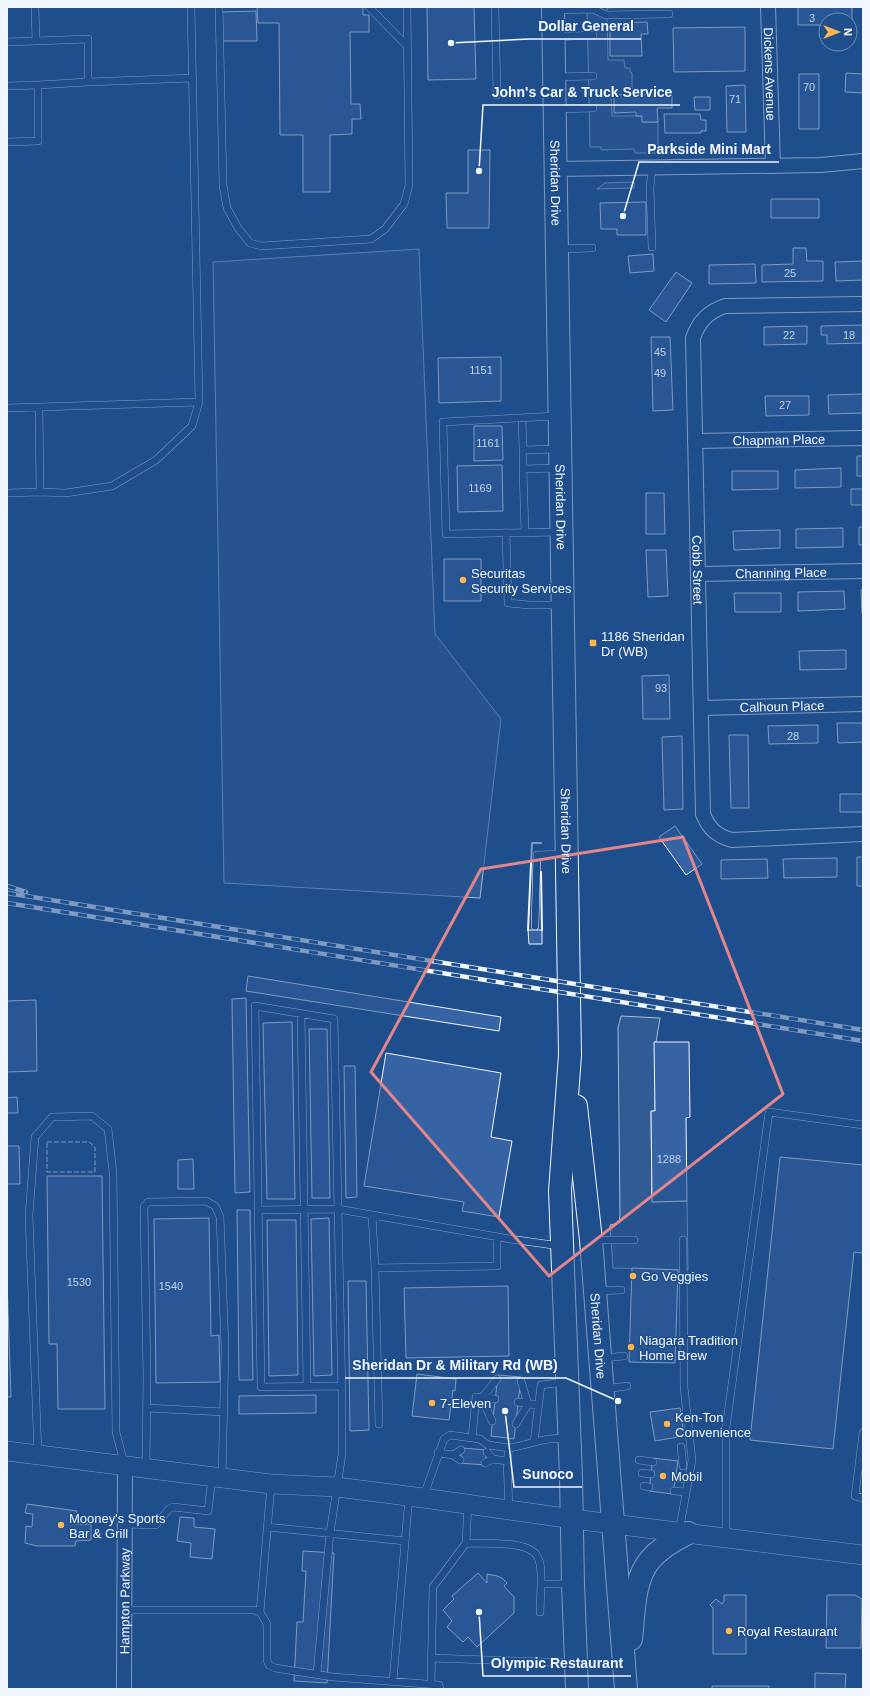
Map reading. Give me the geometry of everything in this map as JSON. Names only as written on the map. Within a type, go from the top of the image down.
[{"type":"main road","name":"Sheridan Drive","points":[[553,8],[570,1056],[560,1191],[573,1519],[573,1584],[577,1689]]},
{"type":"main road","name":"Sheridan Drive","points":[[570,1056],[596,1291],[612,1524],[626,1688]]},
{"type":"main road","points":[[7,1451],[271,1484],[337,1487],[509,1509],[573,1519],[863,1555]]},
{"type":"main road","points":[[626,1688],[638,1587],[641,1576],[650,1560],[684,1532]]},
{"type":"street","name":"Dickens Avenue","points":[[768,7],[773,166]]},
{"type":"street","points":[[556,169],[821,166],[863,161]]},
{"type":"street","name":"Cobb Street","points":[[863,304],[725,306],[713,310],[704,318],[697,326],[693,338],[703,814],[707,824],[714,832],[722,837],[732,840],[863,834]]},
{"type":"street","name":"Chapman Place","points":[[695,441],[863,438]]},
{"type":"street","name":"Channing Place","points":[[698,574],[863,571]]},
{"type":"street","name":"Calhoun Place","points":[[701,708],[863,704]]},
{"type":"street","name":"Hampton Parkway","points":[[124,1689],[125,1466]]},
{"type":"lane","points":[[35,7],[36,41]]},
{"type":"lane","points":[[7,492],[66,493],[112,486],[156,460],[192,426],[199,402],[191,7]]},
{"type":"lane","points":[[219,7],[223,185],[227,208],[238,228],[250,243],[261,246],[371,239],[385,229],[404,204],[409,185],[407,7]]},
{"type":"lane","points":[[369,7],[407,46]]},
{"type":"lane","points":[[495,7],[497,95]]},
{"type":"lane","points":[[553,8],[593,9],[606,15],[669,14]]},
{"type":"lane","points":[[554,37],[593,35]]},
{"type":"lane","points":[[7,42],[88,39],[88,82]]},
{"type":"lane","points":[[554,77],[593,76]]},
{"type":"lane","points":[[7,86],[193,78]]},
{"type":"lane","points":[[7,142],[38,141],[38,85]]},
{"type":"lane","points":[[554,109],[593,108]]},
{"type":"lane","points":[[652,168],[650,188],[652,247]]},
{"type":"lane","points":[[557,249],[592,248]]},
{"type":"lane","points":[[7,408],[199,402]]},
{"type":"lane","points":[[38,407],[40,492]]},
{"type":"lane","points":[[560,416],[443,422],[446,534],[562,532]]},
{"type":"lane","points":[[522,418],[526,533]]},
{"type":"lane","points":[[523,450],[560,458]]},
{"type":"lane","points":[[523,469],[560,458]]},
{"type":"lane","points":[[506,533],[508,603],[529,605],[563,605]]},
{"type":"lane","points":[[535,926],[537,854],[567,854]]},
{"type":"lane","points":[[317,1674],[330,1533],[342,1454],[342,1386],[334,1019],[255,1006],[261,1387],[342,1386]]},
{"type":"lane","points":[[301,1014],[307,1386]]},
{"type":"lane","points":[[726,1537],[726,1428],[769,1112],[863,1125]]},
{"type":"lane","points":[[38,1455],[29,1215],[35,1137],[52,1116],[92,1116],[108,1129],[113,1172],[116,1432],[125,1466]]},
{"type":"lane","points":[[125,1524],[156,1525],[173,1507],[208,1511],[217,1477],[224,1412],[225,1348],[220,1217],[215,1206],[206,1201],[148,1202],[144,1207],[147,1408],[146,1468]]},
{"type":"lane","points":[[258,1210],[338,1209],[497,1237],[546,1245],[563,1246]]},
{"type":"lane","points":[[372,1215],[375,1268],[379,1424]]},
{"type":"lane","points":[[375,1268],[497,1266],[497,1237]]},
{"type":"lane","points":[[591,1240],[634,1240]]},
{"type":"lane","points":[[683,1240],[684,1387],[692,1460],[686,1492],[684,1532]]},
{"type":"lane","points":[[596,1291],[621,1290]]},
{"type":"lane","points":[[600,1358],[624,1356]]},
{"type":"lane","points":[[482,1398],[497,1379]]},
{"type":"lane","points":[[516,1424],[528,1404],[521,1381]]},
{"type":"lane","points":[[534,1442],[541,1385],[568,1382]]},
{"type":"lane","points":[[602,1389],[627,1386]]},
{"type":"lane","points":[[472,1438],[476,1397],[495,1399]]},
{"type":"lane","points":[[482,1398],[492,1421]]},
{"type":"lane","points":[[518,1402],[538,1405]]},
{"type":"lane","points":[[147,1408],[224,1412]]},
{"type":"lane","points":[[863,1432],[855,1496],[863,1498]]},
{"type":"lane","points":[[393,1681],[405,1541],[416,1497],[444,1439],[450,1435],[480,1439],[488,1445],[509,1448],[520,1447],[551,1438],[569,1438]]},
{"type":"lane","points":[[681,1447],[680,1466],[691,1467]]},
{"type":"lane","points":[[509,1448],[507,1461],[509,1509]]},
{"type":"lane","points":[[453,1455],[461,1450]]},
{"type":"lane","points":[[486,1452],[493,1459],[507,1461]]},
{"type":"lane","points":[[438,1453],[453,1455],[460,1460]]},
{"type":"lane","points":[[485,1464],[493,1459]]},
{"type":"lane","points":[[639,1460],[653,1462]]},
{"type":"lane","points":[[642,1474],[651,1474]]},
{"type":"lane","points":[[676,1478],[689,1479]]},
{"type":"lane","points":[[260,1612],[271,1484]]},
{"type":"lane","points":[[674,1490],[686,1492]]},
{"type":"lane","points":[[431,1684],[433,1587],[466,1543],[468,1504]]},
{"type":"lane","points":[[267,1526],[405,1541]]},
{"type":"lane","points":[[466,1543],[526,1547],[537,1555],[541,1566],[540,1612]]},
{"type":"lane","points":[[541,1584],[573,1584]]},
{"type":"lane","points":[[124,1610],[254,1610],[260,1612],[268,1624],[268,1660],[270,1665],[274,1668],[317,1674],[439,1685],[440,1689]]},
{"type":"lane","points":[[432,1658],[576,1664]]},
{"type":"highlighted area","points":[[683,837],[783,1094],[549,1276],[371,1072],[481,869]]},
{"type":"shaded area","points":[[587,7],[634,7],[607,8],[608,60],[624,60],[625,68],[630,68],[630,72],[632,73],[632,95],[611,95],[612,116],[642,116],[643,122],[658,122],[658,153],[635,153],[634,149],[601,150],[601,147],[590,147]]},
{"type":"shaded area","points":[[634,182],[634,188],[597,189],[605,183]]},
{"type":"shaded area","points":[[419,249],[435,634],[501,719],[480,898],[224,883],[213,262]]},
{"type":"shaded area","points":[[621,1016],[660,1018],[656,1042],[655,1111],[651,1111],[652,1202],[687,1201],[688,1270],[613,1268],[610,1225],[619,1223],[620,1215],[618,1028]]},
{"type":"building","points":[[257,7],[363,7],[363,15],[369,15],[369,32],[350,32],[351,104],[360,104],[361,119],[352,119],[352,134],[330,135],[330,192],[303,192],[303,135],[280,135],[279,23],[258,23]]},
{"type":"building","points":[[427,7],[474,7],[476,79],[428,80]]},
{"type":"building","points":[[798,7],[852,7],[852,12],[818,12],[818,25],[798,25]]},
{"type":"building","points":[[256,11],[257,41],[222,41],[221,12]]},
{"type":"building","points":[[647,22],[648,34],[641,34],[642,56],[610,56],[610,23]]},
{"type":"building","points":[[745,27],[745,71],[674,72],[673,28]]},
{"type":"building","points":[[846,73],[863,74],[863,93],[845,92]]},
{"type":"building","points":[[799,74],[819,74],[819,129],[799,129]]},
{"type":"building","points":[[745,85],[746,132],[727,132],[726,86]]},
{"type":"building","points":[[672,94],[672,108],[657,108],[658,122],[642,122],[642,116],[636,116],[636,112],[614,113],[614,95]]},
{"type":"building","points":[[694,97],[710,97],[710,110],[695,110]]},
{"type":"building","points":[[664,114],[700,114],[701,120],[706,120],[706,131],[701,131],[701,133],[665,133]]},
{"type":"building","points":[[468,150],[490,150],[489,228],[447,228],[446,193],[468,193]]},
{"type":"building","points":[[771,199],[819,199],[819,218],[771,218]]},
{"type":"building","points":[[646,202],[646,235],[617,235],[617,229],[601,229],[600,203]]},
{"type":"building","points":[[793,248],[806,248],[807,261],[823,261],[823,281],[762,282],[762,265],[793,264]]},
{"type":"building","points":[[653,254],[654,271],[630,273],[628,256]]},
{"type":"building","points":[[863,261],[863,280],[836,281],[835,262]]},
{"type":"building","points":[[755,264],[756,283],[709,284],[709,265]]},
{"type":"building","points":[[676,272],[692,283],[666,322],[649,310]]},
{"type":"building","points":[[863,325],[863,343],[827,344],[827,335],[821,335],[821,326]]},
{"type":"building","points":[[807,326],[807,344],[764,345],[764,327]]},
{"type":"building","points":[[651,337],[670,337],[673,410],[653,411]]},
{"type":"building","points":[[501,357],[501,401],[439,403],[438,358]]},
{"type":"building","points":[[863,394],[863,413],[829,414],[828,395]]},
{"type":"building","points":[[765,396],[809,396],[809,415],[766,416]]},
{"type":"building","points":[[474,426],[502,426],[503,460],[474,461]]},
{"type":"building","points":[[857,456],[863,456],[863,476],[857,476]]},
{"type":"building","points":[[502,465],[503,511],[458,512],[457,466]]},
{"type":"building","points":[[841,468],[841,487],[795,488],[795,470]]},
{"type":"building","points":[[732,471],[778,471],[778,489],[732,490]]},
{"type":"building","points":[[851,489],[863,489],[863,505],[851,505]]},
{"type":"building","points":[[646,493],[664,493],[665,534],[646,534]]},
{"type":"building","points":[[859,527],[863,527],[863,545],[859,545]]},
{"type":"building","points":[[843,528],[843,547],[796,548],[796,529]]},
{"type":"building","points":[[780,530],[780,548],[734,550],[733,531]]},
{"type":"building","points":[[646,550],[666,550],[668,596],[648,597]]},
{"type":"building","name":"Securitas Security Services","points":[[444,559],[481,559],[481,601],[444,601]]},
{"type":"building","points":[[861,590],[863,590],[863,614],[862,614]]},
{"type":"building","points":[[844,591],[845,609],[798,611],[798,592]]},
{"type":"building","points":[[734,593],[781,593],[781,612],[735,612]]},
{"type":"building","points":[[846,650],[846,669],[800,670],[799,651]]},
{"type":"building","points":[[669,675],[670,719],[643,719],[642,676]]},
{"type":"building","points":[[837,723],[863,723],[863,742],[838,743]]},
{"type":"building","points":[[818,725],[818,743],[769,744],[768,726]]},
{"type":"building","points":[[729,735],[748,735],[749,808],[731,808]]},
{"type":"building","points":[[682,736],[683,809],[664,810],[662,737]]},
{"type":"building","points":[[840,794],[863,794],[863,812],[840,812]]},
{"type":"building","points":[[675,826],[702,864],[686,875],[659,837]]},
{"type":"building","points":[[857,857],[863,857],[863,886],[857,886]]},
{"type":"building","points":[[837,858],[837,877],[784,878],[783,859]]},
{"type":"building","points":[[767,859],[768,878],[721,879],[721,860]]},
{"type":"building","points":[[528,930],[542,930],[542,944],[529,944]]},
{"type":"building","points":[[248,976],[501,1017],[499,1031],[246,991]]},
{"type":"building","points":[[246,998],[250,1192],[235,1193],[232,999]]},
{"type":"building","points":[[36,1000],[37,1071],[7,1072],[7,1001]]},
{"type":"building","points":[[292,1022],[295,1199],[267,1199],[263,1023]]},
{"type":"building","points":[[309,1029],[327,1029],[330,1198],[312,1198]]},
{"type":"building","points":[[654,1042],[689,1042],[690,1117],[686,1118],[687,1201],[652,1202],[651,1111],[655,1111]]},
{"type":"building","points":[[386,1053],[501,1073],[491,1137],[512,1141],[499,1217],[462,1211],[464,1202],[364,1186]]},
{"type":"building","points":[[344,1066],[355,1066],[357,1197],[346,1198]]},
{"type":"building","points":[[17,1097],[18,1113],[7,1113],[7,1098]]},
{"type":"building","points":[[7,1146],[19,1146],[20,1184],[7,1184]]},
{"type":"building","points":[[780,1157],[863,1165],[863,1253],[854,1252],[833,1449],[750,1440]]},
{"type":"building","points":[[193,1159],[194,1189],[178,1189],[178,1160]]},
{"type":"building","points":[[47,1176],[102,1176],[105,1409],[58,1409],[57,1344],[49,1344]]},
{"type":"building","points":[[237,1210],[250,1210],[253,1380],[239,1380]]},
{"type":"building","points":[[209,1218],[211,1336],[219,1335],[220,1382],[156,1383],[154,1219]]},
{"type":"building","points":[[329,1218],[332,1375],[314,1376],[311,1219]]},
{"type":"building","points":[[267,1220],[296,1220],[298,1375],[269,1376]]},
{"type":"building","points":[[632,1268],[678,1270],[675,1363],[629,1362]]},
{"type":"building","points":[[7,1279],[11,1397],[7,1397]]},
{"type":"building","points":[[348,1281],[366,1281],[369,1430],[350,1431]]},
{"type":"building","points":[[508,1286],[509,1356],[406,1358],[404,1288]]},
{"type":"building","name":"7-Eleven","points":[[417,1374],[456,1379],[449,1420],[412,1416]]},
{"type":"building","points":[[498,1375],[521,1377],[514,1439],[491,1436]]},
{"type":"building","points":[[316,1395],[316,1413],[239,1414],[239,1396]]},
{"type":"building","name":"Ken-Ton Convenience","points":[[680,1408],[684,1436],[655,1441],[650,1412]]},
{"type":"building","points":[[462,1448],[487,1450],[485,1465],[460,1463]]},
{"type":"building","name":"Mobil","points":[[653,1458],[678,1461],[673,1494],[649,1491]]},
{"type":"building","name":"Mooney's Sports Bar & Grill","points":[[27,1504],[77,1511],[75,1524],[91,1524],[91,1540],[76,1541],[75,1546],[37,1546],[25,1543],[26,1526],[32,1527],[33,1514],[25,1513]]},
{"type":"building","points":[[180,1517],[194,1518],[194,1527],[215,1529],[212,1559],[190,1557],[191,1543],[177,1541]]},
{"type":"building","points":[[303,1551],[334,1553],[327,1683],[294,1681],[297,1622],[303,1622],[306,1571],[302,1571]]},
{"type":"building","points":[[478,1573],[487,1583],[487,1574],[502,1578],[507,1583],[504,1586],[514,1597],[514,1613],[477,1647],[468,1637],[463,1642],[447,1627],[452,1621],[443,1610],[454,1599],[452,1596]]},
{"type":"building","name":"Royal Restaurant","points":[[724,1595],[746,1595],[746,1654],[713,1654],[713,1608],[710,1605],[716,1599],[722,1604],[724,1601]]},
{"type":"building","points":[[827,1595],[855,1595],[862,1599],[861,1648],[826,1648]]},
{"type":"building","points":[[815,1673],[846,1674],[845,1689],[815,1689]]},
{"type":"building","points":[[712,1686],[769,1686],[769,1689],[712,1689]]},
{"type":"railway","points":[[7,886],[26,892]]},
{"type":"railway","points":[[7,893],[863,1030]]},
{"type":"railway","points":[[7,903],[863,1041]]},
{"type":"fence","points":[[47,1142],[89,1142],[95,1147],[95,1172],[47,1172],[47,1142]]},
{"type":"wall","points":[[528,930],[532,843],[541,843]]},
{"type":"wall","points":[[541,872],[542,930]]},
{"type":"place","name":"Dollar General","points":[[451,43]]},
{"type":"place","name":"John's Car & Truck Service","points":[[479,171]]},
{"type":"place","name":"Parkside Mini Mart","points":[[623,216]]},
{"type":"place","name":"Securitas Security Services","points":[[463,580]]},
{"type":"place","name":"1186 Sheridan Dr (WB)","points":[[593,643]]},
{"type":"place","name":"Go Veggies","points":[[633,1276]]},
{"type":"place","name":"Niagara Tradition Home Brew","points":[[631,1347]]},
{"type":"place","name":"Sheridan Dr & Military Rd (WB)","points":[[618,1401]]},
{"type":"place","name":"7-Eleven","points":[[432,1403]]},
{"type":"place","name":"Sunoco","points":[[505,1411]]},
{"type":"place","name":"Ken-Ton Convenience","points":[[667,1424]]},
{"type":"place","name":"Mobil","points":[[663,1476]]},
{"type":"place","name":"Mooney's Sports Bar & Grill","points":[[61,1525]]},
{"type":"place","name":"Olympic Restaurant","points":[[479,1612]]},
{"type":"place","name":"Royal Restaurant","points":[[729,1631]]}]
